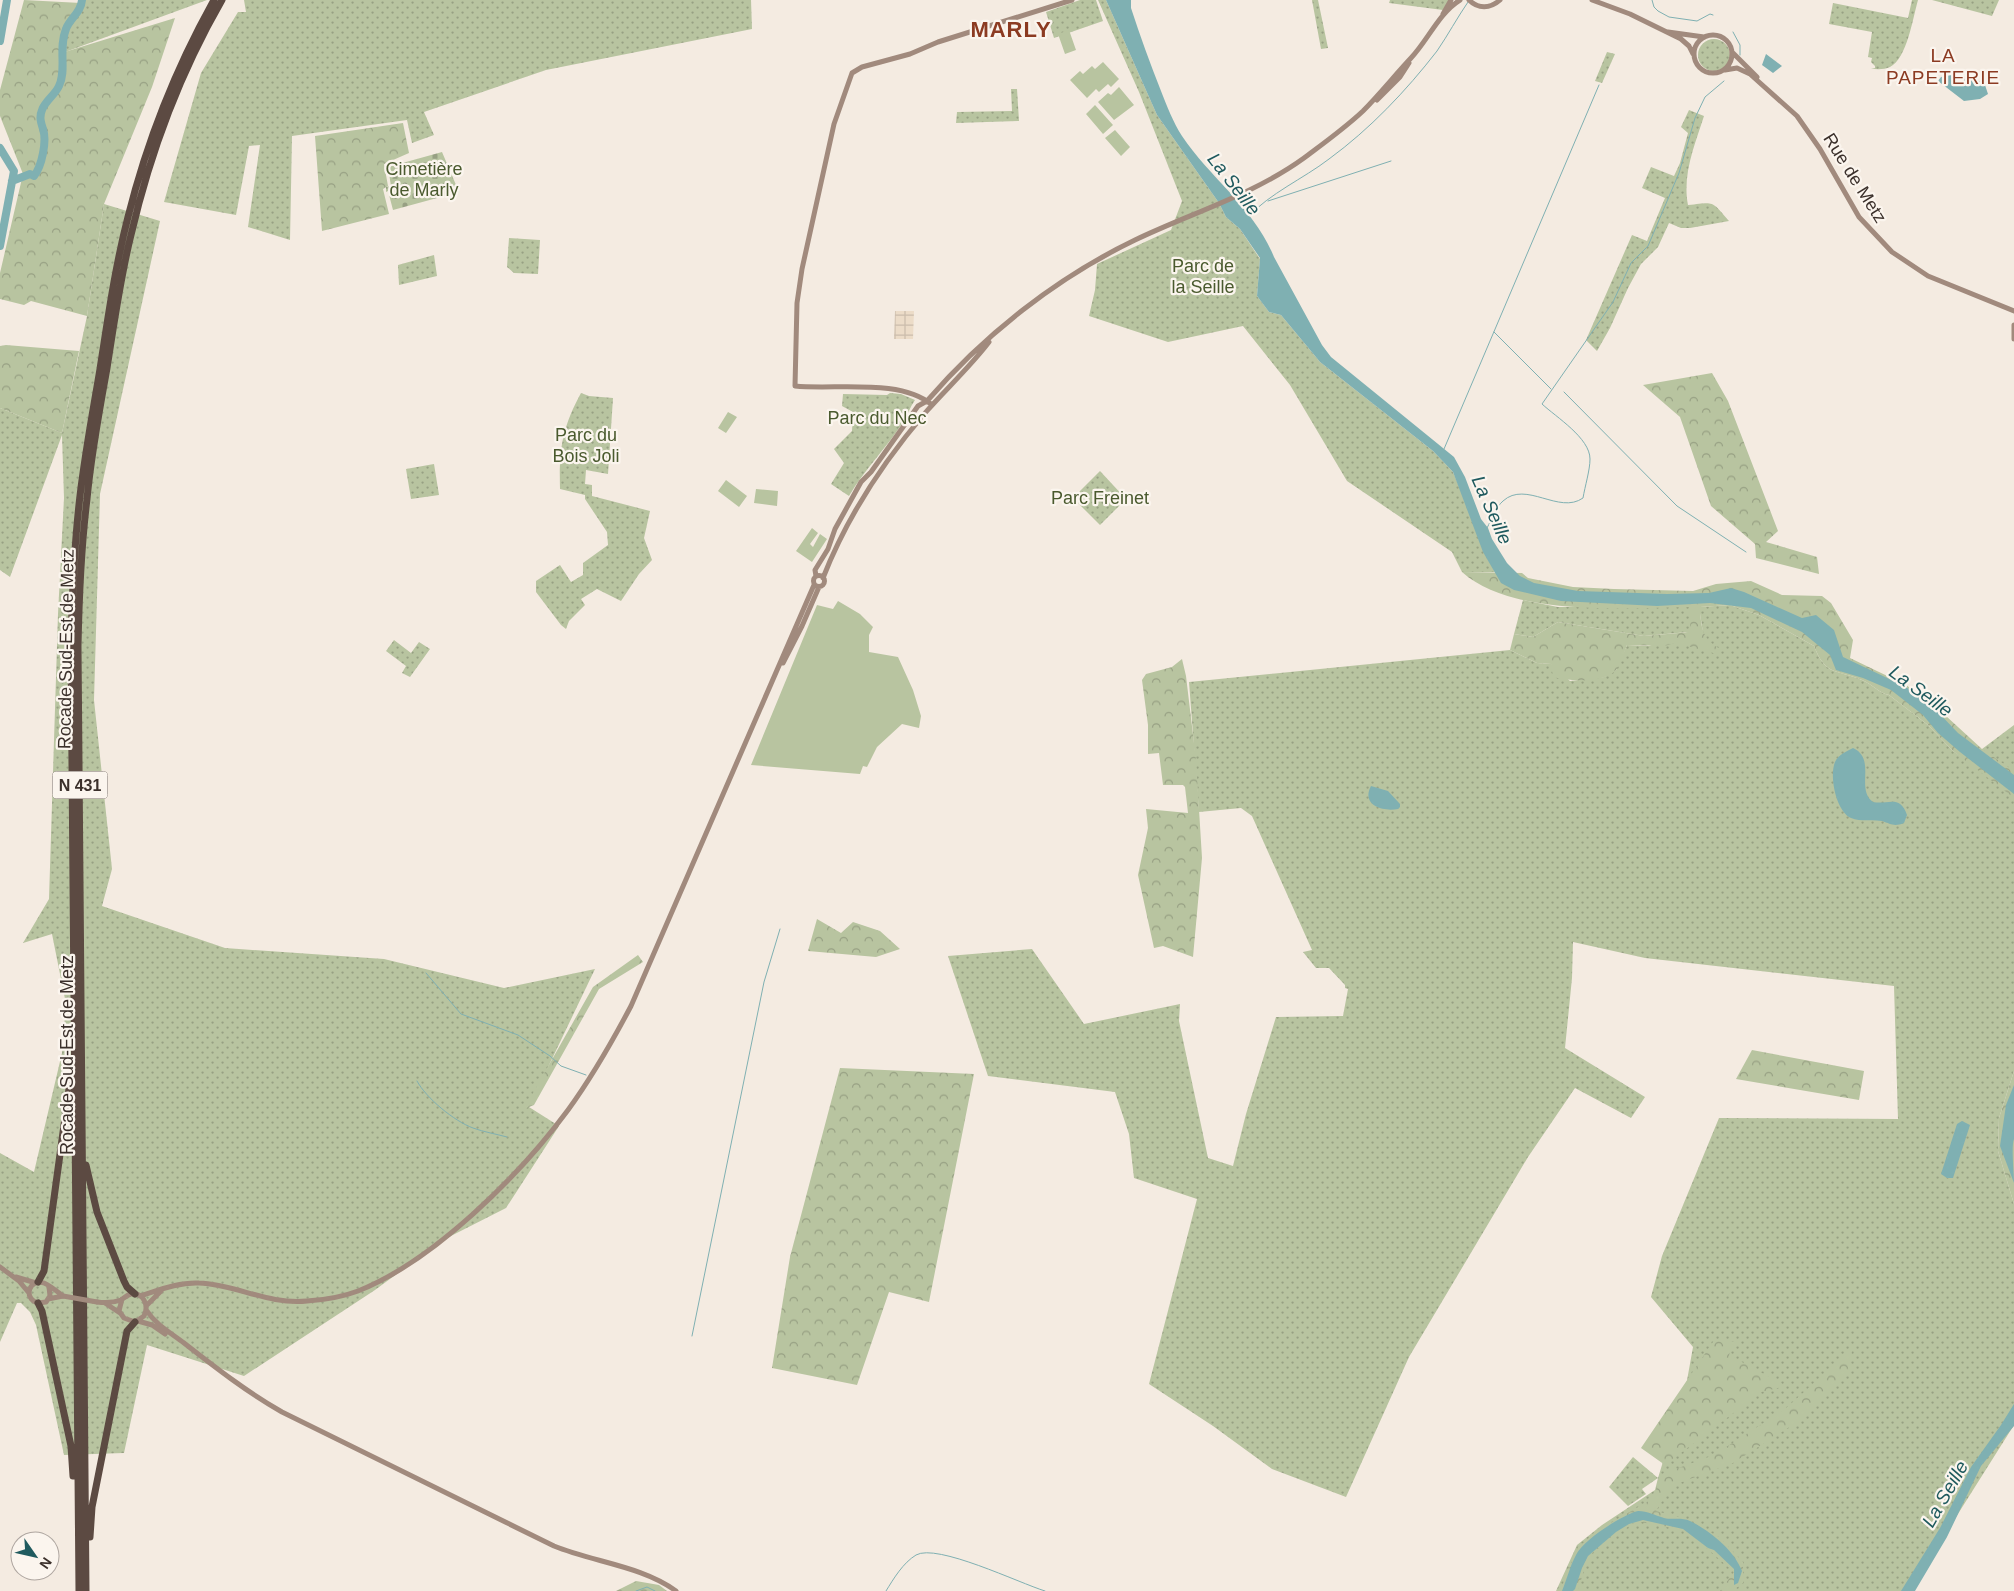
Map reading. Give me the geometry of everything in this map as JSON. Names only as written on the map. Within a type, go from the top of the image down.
[{"type":"highway","name":"Rocade Sud-Est de Metz","points":[[79,1591],[72,629],[76,535],[82,478],[114,286],[128,217],[145,157],[169,93],[188,50],[214,0]]},
{"type":"highway","name":"Rocade Sud-Est de Metz","points":[[86,1591],[78,646],[79,591],[87,497],[117,303],[135,216],[151,160],[175,96],[194,53],[222,0]]},
{"type":"highway","points":[[37,1282],[44,1274],[46,1261],[68,1104],[74,1034]]},
{"type":"highway","points":[[83,1144],[97,1212],[124,1281],[127,1287],[138,1295]]},
{"type":"highway","points":[[38,1303],[42,1311],[71,1446],[74,1482],[78,1498]]},
{"type":"highway","points":[[86,1574],[92,1507],[127,1331],[137,1321]]},
{"type":"main road","points":[[929,403],[909,392],[896,389],[795,386],[797,304],[804,260],[834,124],[850,77],[858,68],[910,54],[938,42],[1072,0]]},
{"type":"main road","points":[[1438,23],[1451,0]]},
{"type":"main road","points":[[1364,109],[1392,80],[1438,23],[1460,0]]},
{"type":"main road","points":[[1469,0],[1475,5],[1484,7],[1493,5],[1500,0]]},
{"type":"main road","points":[[1592,0],[1630,14],[1685,42],[1694,55],[1698,66],[1707,73],[1716,74],[1725,70],[1731,62],[1732,52],[1729,43],[1721,36],[1711,35],[1704,37],[1667,32]]},
{"type":"main road","points":[[1694,55],[1696,45],[1704,37]]},
{"type":"main road","name":"Rue de Metz","points":[[1732,52],[1745,63],[1763,85]]},
{"type":"main road","points":[[11,1274],[45,1283],[49,1288],[63,1296],[104,1303],[122,1300],[128,1295],[161,1290],[177,1284],[199,1283],[271,1299],[304,1302],[333,1298],[357,1291],[384,1279],[432,1247],[471,1216],[544,1141],[569,1109],[617,1033],[645,976],[770,685],[817,586],[824,584],[824,578],[862,502],[929,403],[978,349],[1036,301],[1101,259],[1154,231],[1244,193],[1291,168],[1386,92],[1400,77],[1413,56]]},
{"type":"main road","name":"Rue de Metz","points":[[1725,70],[1737,68],[1744,70],[1787,106],[1805,126],[1820,148],[1853,208],[1867,228],[1884,246],[1915,269],[1928,276],[2014,311]]},
{"type":"main road","points":[[2014,324],[2014,340]]},
{"type":"main road","points":[[817,586],[813,581],[816,576],[815,570],[828,549],[835,529],[861,482],[871,472],[918,406],[929,403]]},
{"type":"main road","points":[[816,576],[824,578]]},
{"type":"main road","points":[[0,1267],[24,1285],[33,1301],[38,1303],[63,1296]]},
{"type":"main road","points":[[29,1294],[30,1288],[37,1282]]},
{"type":"main road","points":[[48,1299],[49,1288]]},
{"type":"main road","points":[[137,1321],[143,1318],[147,1308],[161,1290]]},
{"type":"main road","points":[[138,1295],[162,1328],[197,1355]]},
{"type":"main road","points":[[120,1313],[122,1300]]},
{"type":"main road","points":[[104,1303],[120,1313],[126,1320],[152,1325],[256,1397],[282,1412],[538,1538],[575,1554],[644,1574],[676,1591]]},
{"type":"green space","points":[[24,0],[81,3],[58,54],[175,18],[152,87],[104,204],[87,316],[31,301],[24,305],[0,299],[0,273],[23,174],[0,116],[0,90]]},
{"type":"green space","points":[[83,0],[207,0],[57,55]]},
{"type":"green space","points":[[244,0],[751,0],[752,29],[546,70],[424,112],[434,135],[412,143],[407,120],[292,136],[290,240],[248,227],[260,145],[249,146],[236,215],[164,202],[201,73],[238,12],[246,12]]},
{"type":"green space","points":[[1080,0],[1096,0],[1103,21],[1054,38],[1046,12]]},
{"type":"green space","name":"Parc de la Seille","points":[[1098,0],[1106,0],[1157,115],[1219,203],[1226,217],[1240,229],[1260,259],[1257,296],[1269,312],[1281,315],[1320,362],[1433,451],[1453,472],[1495,572],[1462,572],[1452,552],[1347,481],[1290,385],[1243,326],[1168,342],[1089,316],[1095,290],[1097,264],[1171,230],[1182,201],[1139,92]]},
{"type":"green space","points":[[1312,0],[1318,0],[1328,48],[1321,49]]},
{"type":"green space","points":[[1390,0],[1449,0],[1443,10],[1389,3]]},
{"type":"green space","points":[[1912,0],[1918,0],[1905,47],[1896,63],[1888,68],[1871,69],[1875,68],[1871,62],[1872,58],[1868,57],[1872,32],[1829,24],[1833,3],[1908,18]]},
{"type":"green space","points":[[1932,0],[1999,0],[1992,16]]},
{"type":"green space","points":[[1069,30],[1076,50],[1065,54],[1058,34]]},
{"type":"green space","points":[[1714,39],[1725,44],[1730,55],[1725,66],[1714,71],[1703,66],[1698,55],[1703,44]]},
{"type":"green space","points":[[1607,52],[1615,54],[1602,83],[1595,81]]},
{"type":"green space","points":[[1103,62],[1119,79],[1111,87],[1108,84],[1099,92],[1096,89],[1087,98],[1070,80],[1080,71],[1083,74],[1092,66],[1095,69]]},
{"type":"green space","points":[[1119,87],[1134,105],[1114,120],[1098,102],[1108,93],[1111,95]]},
{"type":"green space","points":[[1011,89],[1017,89],[1019,121],[956,123],[957,112],[1012,111]]},
{"type":"green space","points":[[1095,105],[1113,125],[1103,134],[1086,114]]},
{"type":"green space","points":[[1689,110],[1704,116],[1688,171],[1688,205],[1712,204],[1729,221],[1690,228],[1681,228],[1669,223],[1658,247],[1641,264],[1597,351],[1586,340],[1632,235],[1647,241],[1665,198],[1642,188],[1651,167],[1674,176],[1680,163],[1688,133],[1681,127]]},
{"type":"green space","points":[[403,123],[409,153],[384,164],[388,186],[383,189],[389,214],[322,231],[315,136]]},
{"type":"green space","points":[[1115,130],[1130,147],[1121,156],[1105,138]]},
{"type":"green space","name":"Cimetière de Marly","points":[[442,152],[459,192],[393,210],[388,191],[386,192],[386,187],[391,186],[388,167]]},
{"type":"green space","points":[[104,204],[160,221],[100,494],[94,700],[112,869],[102,906],[225,948],[384,959],[504,988],[595,969],[529,1107],[559,1126],[506,1208],[443,1240],[375,1290],[244,1376],[147,1345],[124,1453],[64,1455],[36,1325],[30,1312],[21,1303],[17,1303],[0,1342],[0,1153],[34,1172],[62,1053],[66,1004],[52,934],[23,943],[49,899],[58,614],[64,498],[62,435],[10,577],[0,570],[0,408],[62,433],[87,316]]},
{"type":"green space","points":[[509,238],[540,240],[538,274],[514,273],[507,267]]},
{"type":"green space","points":[[434,255],[437,276],[399,285],[398,265]]},
{"type":"green space","points":[[0,346],[79,351],[62,433],[0,408]]},
{"type":"green space","points":[[1712,373],[1728,401],[1778,531],[1766,542],[1817,557],[1819,574],[1756,558],[1755,544],[1711,506],[1680,417],[1643,385]]},
{"type":"green space","name":"Parc du Bois Joli","points":[[581,393],[589,396],[613,398],[608,474],[586,470],[585,484],[592,485],[592,496],[650,511],[644,538],[652,560],[639,574],[621,601],[597,589],[581,599],[585,605],[569,621],[566,629],[536,592],[536,581],[560,565],[571,582],[583,575],[583,563],[608,545],[607,532],[585,499],[585,495],[560,489],[560,462],[563,439]]},
{"type":"green space","name":"Parc du Nec","points":[[890,393],[901,394],[915,400],[904,421],[849,496],[831,484],[844,463],[834,449],[852,431],[853,412],[842,406],[843,394],[887,395]]},
{"type":"green space","points":[[728,412],[737,417],[726,433],[718,428]]},
{"type":"green space","points":[[434,464],[439,495],[411,499],[406,469]]},
{"type":"green space","name":"Parc Freinet","points":[[1100,471],[1126,499],[1100,525],[1073,498]]},
{"type":"green space","points":[[726,480],[747,496],[739,507],[718,491]]},
{"type":"green space","points":[[756,489],[778,491],[777,506],[754,503]]},
{"type":"green space","points":[[812,528],[818,533],[810,544],[813,547],[820,534],[827,539],[812,562],[796,551]]},
{"type":"green space","points":[[1462,572],[1522,573],[1528,578],[1573,587],[1614,589],[1693,591],[1716,584],[1751,581],[1782,595],[1822,596],[1831,603],[1853,640],[1850,658],[1906,685],[1934,705],[1982,749],[2014,771],[2014,798],[1953,751],[1928,725],[1889,695],[1862,680],[1833,671],[1823,663],[1814,646],[1759,615],[1730,605],[1700,607],[1704,633],[1711,642],[1723,650],[1717,654],[1676,643],[1664,646],[1627,645],[1619,666],[1609,675],[1594,680],[1568,680],[1553,677],[1551,664],[1537,663],[1510,650],[1514,634],[1533,637],[1558,622],[1644,636],[1690,632],[1691,607],[1603,608],[1539,603],[1510,597],[1484,586]]},
{"type":"green space","points":[[1523,600],[1558,607],[1691,607],[1703,633],[1699,607],[1730,605],[1759,615],[1814,646],[1823,663],[1833,671],[1862,680],[1889,695],[1928,725],[1953,751],[1965,759],[2014,725],[2014,1071],[1999,1118],[1998,1151],[2014,1204],[2014,1425],[1956,1517],[1914,1591],[1556,1591],[1577,1545],[1602,1525],[1655,1490],[1686,1386],[1693,1347],[1651,1297],[1662,1256],[1719,1118],[1898,1119],[1894,986],[1645,958],[1573,942],[1572,978],[1565,1048],[1645,1097],[1631,1118],[1575,1088],[1528,1157],[1409,1357],[1346,1497],[1272,1469],[1213,1426],[1149,1384],[1197,1199],[1134,1178],[1129,1134],[1115,1092],[988,1076],[948,956],[1032,949],[1084,1024],[1180,1004],[1179,1021],[1208,1158],[1233,1166],[1246,1114],[1276,1017],[1343,1016],[1348,989],[1345,988],[1345,985],[1329,968],[1316,968],[1303,952],[1312,950],[1252,816],[1241,808],[1199,812],[1189,682],[1510,650],[1537,663],[1551,664],[1570,681],[1604,677],[1616,670],[1627,645],[1649,646],[1688,632],[1644,636],[1558,622],[1533,637],[1514,634]]},
{"type":"green space","points":[[838,601],[860,614],[873,627],[869,635],[869,652],[898,657],[913,690],[921,716],[919,728],[902,724],[877,747],[867,767],[863,766],[860,774],[751,765],[817,605],[833,609]]},
{"type":"green space","points":[[394,640],[411,653],[419,642],[430,649],[410,677],[402,673],[406,666],[386,651]]},
{"type":"green space","points":[[1182,659],[1186,676],[1196,760],[1202,858],[1193,957],[1163,946],[1154,948],[1138,875],[1148,828],[1146,809],[1188,813],[1185,787],[1183,785],[1163,785],[1159,753],[1148,754],[1148,725],[1142,680],[1146,674],[1172,667]]},
{"type":"green space","points":[[817,919],[841,933],[853,922],[880,931],[900,949],[876,957],[808,951]]},
{"type":"green space","points":[[638,955],[643,962],[599,989],[534,1105],[524,1109],[593,987]]},
{"type":"green space","points":[[1752,1050],[1864,1071],[1859,1100],[1736,1079]]},
{"type":"green space","points":[[840,1068],[974,1074],[929,1302],[889,1292],[857,1385],[772,1368],[790,1257]]},
{"type":"green space","points":[[2014,1071],[2014,1204],[1998,1151],[1999,1118]]},
{"type":"green space","points":[[1715,1339],[1735,1342],[1729,1355],[1786,1386],[1761,1392],[1665,1465],[1641,1448]]},
{"type":"green space","points":[[1852,1349],[1849,1372],[1802,1419],[1733,1463],[1671,1486],[1656,1511],[1686,1519],[1719,1537],[1743,1562],[1743,1583],[1732,1591],[1720,1591],[1734,1572],[1687,1531],[1636,1521],[1593,1552],[1585,1566],[1578,1591],[1560,1591],[1578,1547],[1602,1528],[1652,1499],[1662,1474],[1714,1455],[1785,1409]]},
{"type":"green space","points":[[1633,1457],[1658,1478],[1642,1489],[1646,1494],[1628,1506],[1609,1487]]},
{"type":"green space","points":[[636,1581],[659,1585],[667,1591],[616,1591]]},
{"type":"shaded area","points":[[895,311],[914,311],[913,339],[894,339]]},
{"type":"water","points":[[1106,0],[1131,0],[1131,8],[1145,50],[1179,131],[1193,151],[1256,224],[1322,345],[1331,357],[1454,457],[1465,477],[1481,519],[1488,528],[1492,539],[1507,563],[1520,576],[1534,583],[1578,591],[1667,594],[1709,593],[1731,588],[1802,618],[1816,615],[1834,630],[1843,657],[1906,687],[1934,708],[1958,733],[2014,775],[2014,794],[1960,752],[1938,733],[1923,715],[1891,690],[1863,678],[1836,670],[1830,655],[1802,632],[1751,608],[1710,603],[1657,606],[1561,601],[1514,590],[1501,583],[1483,552],[1453,472],[1433,451],[1320,362],[1281,315],[1269,312],[1257,296],[1260,258],[1240,229],[1226,217],[1219,203],[1157,115]]},
{"type":"water","points":[[1766,54],[1782,66],[1773,73],[1762,65]]},
{"type":"water","points":[[1952,75],[1975,78],[1985,85],[1988,94],[1980,99],[1964,101],[1938,81],[1941,77]]},
{"type":"water","points":[[1853,748],[1864,759],[1868,796],[1873,802],[1897,802],[1901,805],[1907,815],[1904,823],[1895,825],[1882,821],[1855,819],[1851,818],[1841,808],[1833,784],[1833,768],[1838,757]]},
{"type":"water","points":[[1371,786],[1388,791],[1400,804],[1400,807],[1392,810],[1375,806],[1369,798]]},
{"type":"water","points":[[2014,1085],[2014,1183],[2000,1146],[2006,1105]]},
{"type":"water","points":[[1962,1121],[1970,1125],[1953,1178],[1947,1178],[1941,1174],[1957,1124]]},
{"type":"water","points":[[2014,1404],[2014,1426],[1981,1466],[1947,1537],[1915,1591],[1901,1591],[1940,1528],[1971,1467]]},
{"type":"water","points":[[1638,1511],[1648,1512],[1664,1518],[1687,1520],[1705,1530],[1727,1549],[1738,1563],[1742,1571],[1738,1583],[1734,1585],[1734,1569],[1714,1550],[1708,1548],[1683,1529],[1643,1520],[1629,1524],[1616,1532],[1588,1556],[1575,1589],[1573,1591],[1562,1591],[1576,1555],[1586,1542],[1623,1517]]},
{"type":"waterway","name":"La Seille","points":[[0,41],[7,0]]},
{"type":"waterway","name":"La Seille","points":[[12,181],[30,174],[34,176],[37,172],[43,153],[44,140],[41,113],[61,80],[63,44],[66,29],[80,8],[82,0]]},
{"type":"waterway","points":[[1652,0],[1654,7],[1669,17],[1697,21],[1710,14],[1713,15]]},
{"type":"waterway","points":[[1248,217],[1276,193],[1329,159],[1373,122],[1413,81],[1437,51],[1468,2]]},
{"type":"waterway","points":[[1733,32],[1740,45],[1740,55]]},
{"type":"waterway","points":[[1487,528],[1500,504],[1512,496],[1532,495],[1564,503],[1574,502],[1583,498],[1590,463],[1589,451],[1579,436],[1542,404],[1613,302],[1631,263],[1648,246],[1679,173],[1695,118],[1705,97],[1724,81]]},
{"type":"waterway","points":[[1444,449],[1599,85]]},
{"type":"waterway","name":"La Seille","points":[[0,148],[14,171],[0,246]]},
{"type":"waterway","points":[[1268,201],[1391,161]]},
{"type":"waterway","points":[[1494,332],[1551,389]]},
{"type":"waterway","points":[[1564,392],[1677,506],[1746,552]]},
{"type":"waterway","points":[[692,1336],[764,982],[780,929]]},
{"type":"waterway","points":[[426,973],[461,1014],[518,1035],[550,1056],[561,1066],[586,1075]]},
{"type":"waterway","points":[[417,1081],[427,1095],[449,1115],[473,1128],[507,1137]]},
{"type":"waterway","points":[[886,1591],[907,1562],[916,1555],[927,1553],[941,1554],[959,1559],[1045,1591]]},
{"type":"waterway","points":[[636,1591],[647,1587],[655,1591]]},
{"type":"district","name":"MARLY","points":[[1011,29]]},
{"type":"district","name":"LA PAPETERIE","points":[[1943,66]]}]
